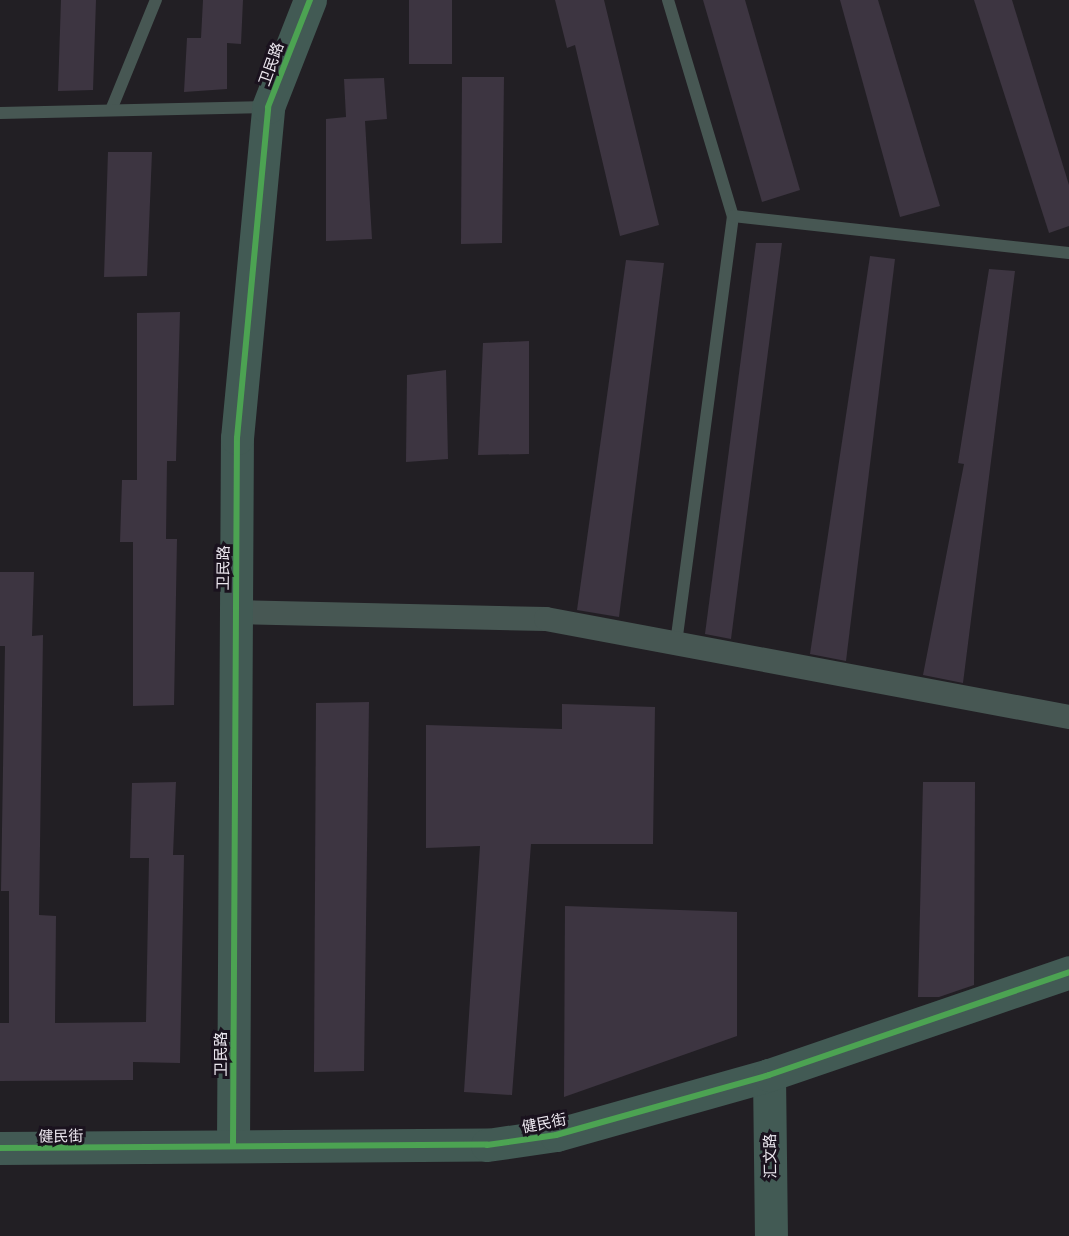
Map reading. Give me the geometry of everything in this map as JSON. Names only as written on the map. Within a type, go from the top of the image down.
[{"type":"street","name":"卫民路","points":[[233,1146],[234,612],[237,438],[268,107],[310,0]]},
{"type":"street","points":[[234,612],[546,619],[1069,717]]},
{"type":"street","name":"健民街","points":[[0,1148],[487,1145],[556,1135],[769,1075],[1069,972]]},
{"type":"street","name":"汇文路","points":[[769,1075],[771,1236]]},
{"type":"lane","points":[[111,110],[156,0]]},
{"type":"lane","points":[[668,0],[733,216],[676,643]]},
{"type":"lane","points":[[0,113],[268,107]]},
{"type":"lane","points":[[733,216],[1069,254]]},
{"type":"building","points":[[61,0],[96,0],[93,90],[58,91]]},
{"type":"building","points":[[203,0],[243,0],[241,44],[227,43],[227,89],[184,92],[187,38],[201,38]]},
{"type":"building","points":[[409,0],[452,0],[452,64],[409,64]]},
{"type":"building","points":[[555,0],[604,0],[659,225],[620,236],[575,45],[567,48]]},
{"type":"building","points":[[703,0],[745,0],[800,190],[762,202]]},
{"type":"building","points":[[840,0],[878,0],[940,206],[900,217]]},
{"type":"building","points":[[974,0],[1012,0],[1069,185],[1069,226],[1049,233]]},
{"type":"building","points":[[462,77],[504,77],[502,243],[461,244]]},
{"type":"building","points":[[384,78],[387,119],[365,121],[372,239],[326,241],[326,119],[346,117],[344,79]]},
{"type":"building","points":[[108,152],[152,152],[147,276],[104,277]]},
{"type":"building","points":[[756,243],[782,243],[731,639],[705,634]]},
{"type":"building","points":[[870,256],[895,259],[846,661],[810,654]]},
{"type":"building","points":[[626,260],[664,263],[619,617],[577,610]]},
{"type":"building","points":[[989,269],[1015,271],[963,683],[923,675],[964,464],[958,463]]},
{"type":"building","points":[[180,312],[176,461],[167,461],[166,539],[177,539],[174,705],[133,706],[133,542],[120,542],[122,480],[137,480],[137,313]]},
{"type":"building","points":[[529,341],[529,454],[478,455],[483,343]]},
{"type":"building","points":[[446,370],[448,459],[406,462],[407,375]]},
{"type":"building","points":[[0,572],[34,572],[32,636],[43,635],[39,915],[56,916],[55,1023],[146,1022],[149,858],[130,858],[132,783],[176,782],[173,855],[184,855],[180,1063],[133,1062],[133,1080],[0,1081],[0,1023],[9,1023],[9,891],[1,891],[5,646],[0,646]]},
{"type":"building","points":[[369,702],[364,1071],[314,1072],[316,703]]},
{"type":"building","points":[[562,704],[655,707],[653,844],[531,844],[512,1095],[464,1092],[480,846],[426,848],[426,725],[562,729]]},
{"type":"building","points":[[923,782],[975,782],[974,985],[939,997],[918,997]]},
{"type":"building","points":[[565,906],[737,912],[737,1036],[564,1097]]},
{"type":"cycle path","points":[[233,1146],[237,438],[268,107],[310,0]]},
{"type":"cycle path","points":[[0,1148],[487,1145],[556,1135],[769,1075],[1069,972]]}]
